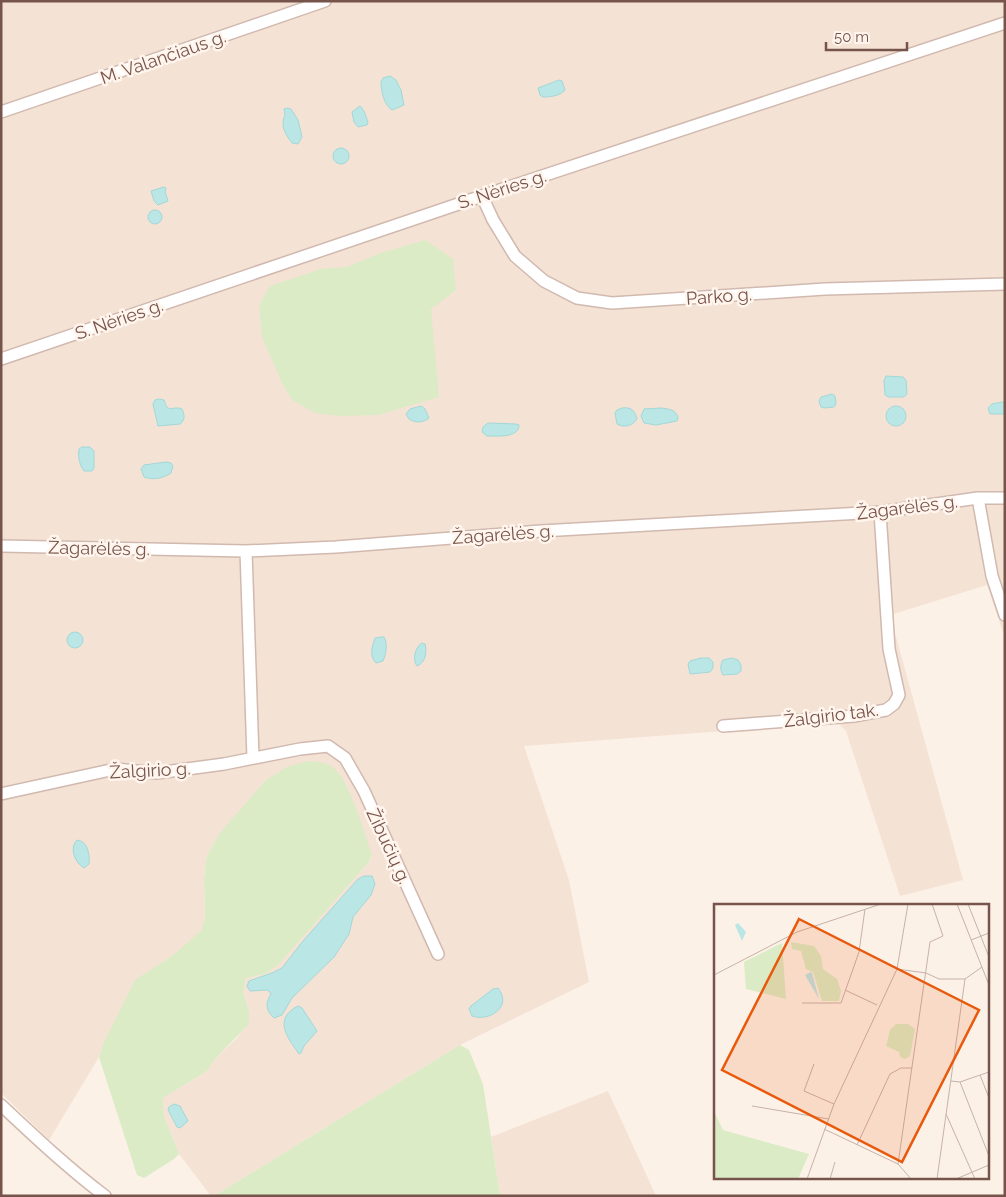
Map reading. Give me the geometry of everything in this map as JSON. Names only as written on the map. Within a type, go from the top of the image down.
[{"type":"street","name":"M. Valančiaus g.","points":[[1,112],[326,1]]},
{"type":"street","name":"S. Nėries g.","points":[[1,359],[482,196],[1005,23]]},
{"type":"street","name":"Parko g.","points":[[482,196],[493,220],[515,256],[544,281],[577,298],[612,303],[825,290],[1005,284]]},
{"type":"street","name":"Žagarėlės g.","points":[[1,546],[246,551],[336,547],[551,530],[880,512],[978,498],[1005,498]]},
{"type":"street","points":[[978,498],[992,576],[1005,615]]},
{"type":"street","name":"Žalgirio tak.","points":[[723,726],[854,716],[886,710],[894,704],[900,695],[889,649],[880,512]]},
{"type":"street","points":[[246,551],[253,758]]},
{"type":"street","name":"Žalgirio g.","points":[[1,794],[115,769],[157,773],[224,764],[300,749],[328,746]]},
{"type":"street","name":"Žibučių g.","points":[[328,746],[345,758],[364,791],[438,954]]},
{"type":"street","points":[[1,1105],[48,1150],[105,1196]]},
{"type":"shaded area","points":[[1,1],[1005,1],[1005,638],[987,585],[890,615],[963,880],[900,896],[846,731],[835,720],[818,724],[524,746],[569,880],[589,982],[460,1045],[214,1196],[211,1196],[179,1154],[164,1116],[163,1098],[207,1071],[215,1059],[236,1039],[249,1023],[249,1011],[243,992],[246,978],[265,974],[279,964],[368,863],[372,856],[346,785],[336,770],[219,834],[207,855],[204,878],[205,918],[201,932],[172,956],[103,1044],[99,1057],[49,1140],[1,1093]]},
{"type":"shaded area","points":[[608,1091],[656,1196],[500,1196],[491,1137]]},
{"type":"green space","points":[[425,240],[453,259],[456,290],[431,309],[439,397],[378,415],[340,416],[315,413],[292,400],[282,383],[262,337],[259,306],[270,286],[321,269],[347,267],[381,253]]},
{"type":"green space","points":[[308,761],[330,765],[341,777],[357,810],[372,855],[368,863],[279,964],[265,974],[246,978],[243,992],[249,1011],[249,1024],[215,1059],[207,1071],[163,1098],[164,1116],[179,1154],[144,1178],[137,1175],[99,1057],[103,1044],[135,980],[172,956],[201,931],[205,918],[204,878],[207,855],[219,834],[266,780],[287,767]]},
{"type":"green space","points":[[460,1045],[469,1050],[483,1084],[500,1196],[214,1196]]},
{"type":"water","points":[[390,76],[396,80],[401,90],[404,105],[392,110],[385,101],[381,86],[383,78]]},
{"type":"water","points":[[559,80],[562,81],[565,90],[563,92],[552,96],[543,97],[540,95],[538,88]]},
{"type":"water","points":[[360,106],[368,122],[367,125],[358,127],[354,122],[352,112]]},
{"type":"water","points":[[284,109],[291,109],[298,120],[302,137],[298,144],[292,143],[284,129]]},
{"type":"water","points":[[341,148],[349,156],[341,164],[333,156]]},
{"type":"water","points":[[166,188],[165,192],[168,201],[158,205],[154,201],[151,191]]},
{"type":"water","points":[[152,210],[158,210],[162,217],[158,224],[152,224],[148,220],[148,214]]},
{"type":"water","points":[[886,376],[903,377],[906,380],[907,394],[904,397],[888,397],[885,395],[884,381]]},
{"type":"water","points":[[832,394],[835,396],[836,404],[834,407],[821,407],[819,401],[821,397]]},
{"type":"water","points":[[155,400],[164,400],[169,408],[182,409],[184,418],[180,424],[158,426],[153,404]]},
{"type":"water","points":[[1005,403],[1005,414],[990,414],[988,408],[992,404]]},
{"type":"water","points":[[421,406],[425,409],[429,418],[419,422],[409,419],[406,414],[410,409]]},
{"type":"water","points":[[892,406],[900,406],[906,412],[906,420],[900,426],[892,426],[886,420],[886,412]]},
{"type":"water","points":[[622,408],[628,408],[635,413],[637,419],[631,425],[623,426],[617,424],[615,413]]},
{"type":"water","points":[[661,408],[675,412],[678,417],[677,421],[656,425],[644,423],[641,416],[644,409]]},
{"type":"water","points":[[488,423],[519,425],[518,429],[512,434],[487,436],[482,432],[483,427]]},
{"type":"water","points":[[90,447],[94,451],[94,468],[92,471],[84,471],[81,466],[79,449]]},
{"type":"water","points":[[171,463],[173,466],[171,473],[158,478],[144,477],[141,469],[144,465]]},
{"type":"water","points":[[75,632],[83,640],[75,648],[67,640]]},
{"type":"water","points":[[384,637],[386,652],[383,661],[376,663],[372,657],[375,638]]},
{"type":"water","points":[[422,643],[425,644],[425,656],[417,666],[415,654]]},
{"type":"water","points":[[709,658],[713,662],[713,668],[710,672],[690,674],[688,664],[690,661]]},
{"type":"water","points":[[732,658],[738,660],[741,665],[741,671],[737,674],[723,675],[721,664],[723,660]]},
{"type":"water","points":[[77,840],[84,843],[89,853],[89,864],[84,868],[78,863],[73,851]]},
{"type":"water","points":[[364,876],[372,876],[375,884],[371,895],[353,917],[349,934],[334,957],[292,998],[282,1015],[274,1018],[269,1013],[267,1007],[271,994],[268,990],[250,991],[247,986],[249,981],[282,968],[303,941],[358,879]]},
{"type":"water","points":[[498,988],[503,1001],[501,1007],[492,1015],[485,1017],[472,1016],[469,1009],[471,1006],[493,989]]},
{"type":"water","points":[[298,1006],[302,1008],[317,1031],[299,1054],[287,1035],[284,1022],[290,1011]]},
{"type":"water","points":[[174,1104],[180,1106],[188,1121],[180,1128],[177,1127],[168,1110]]}]
